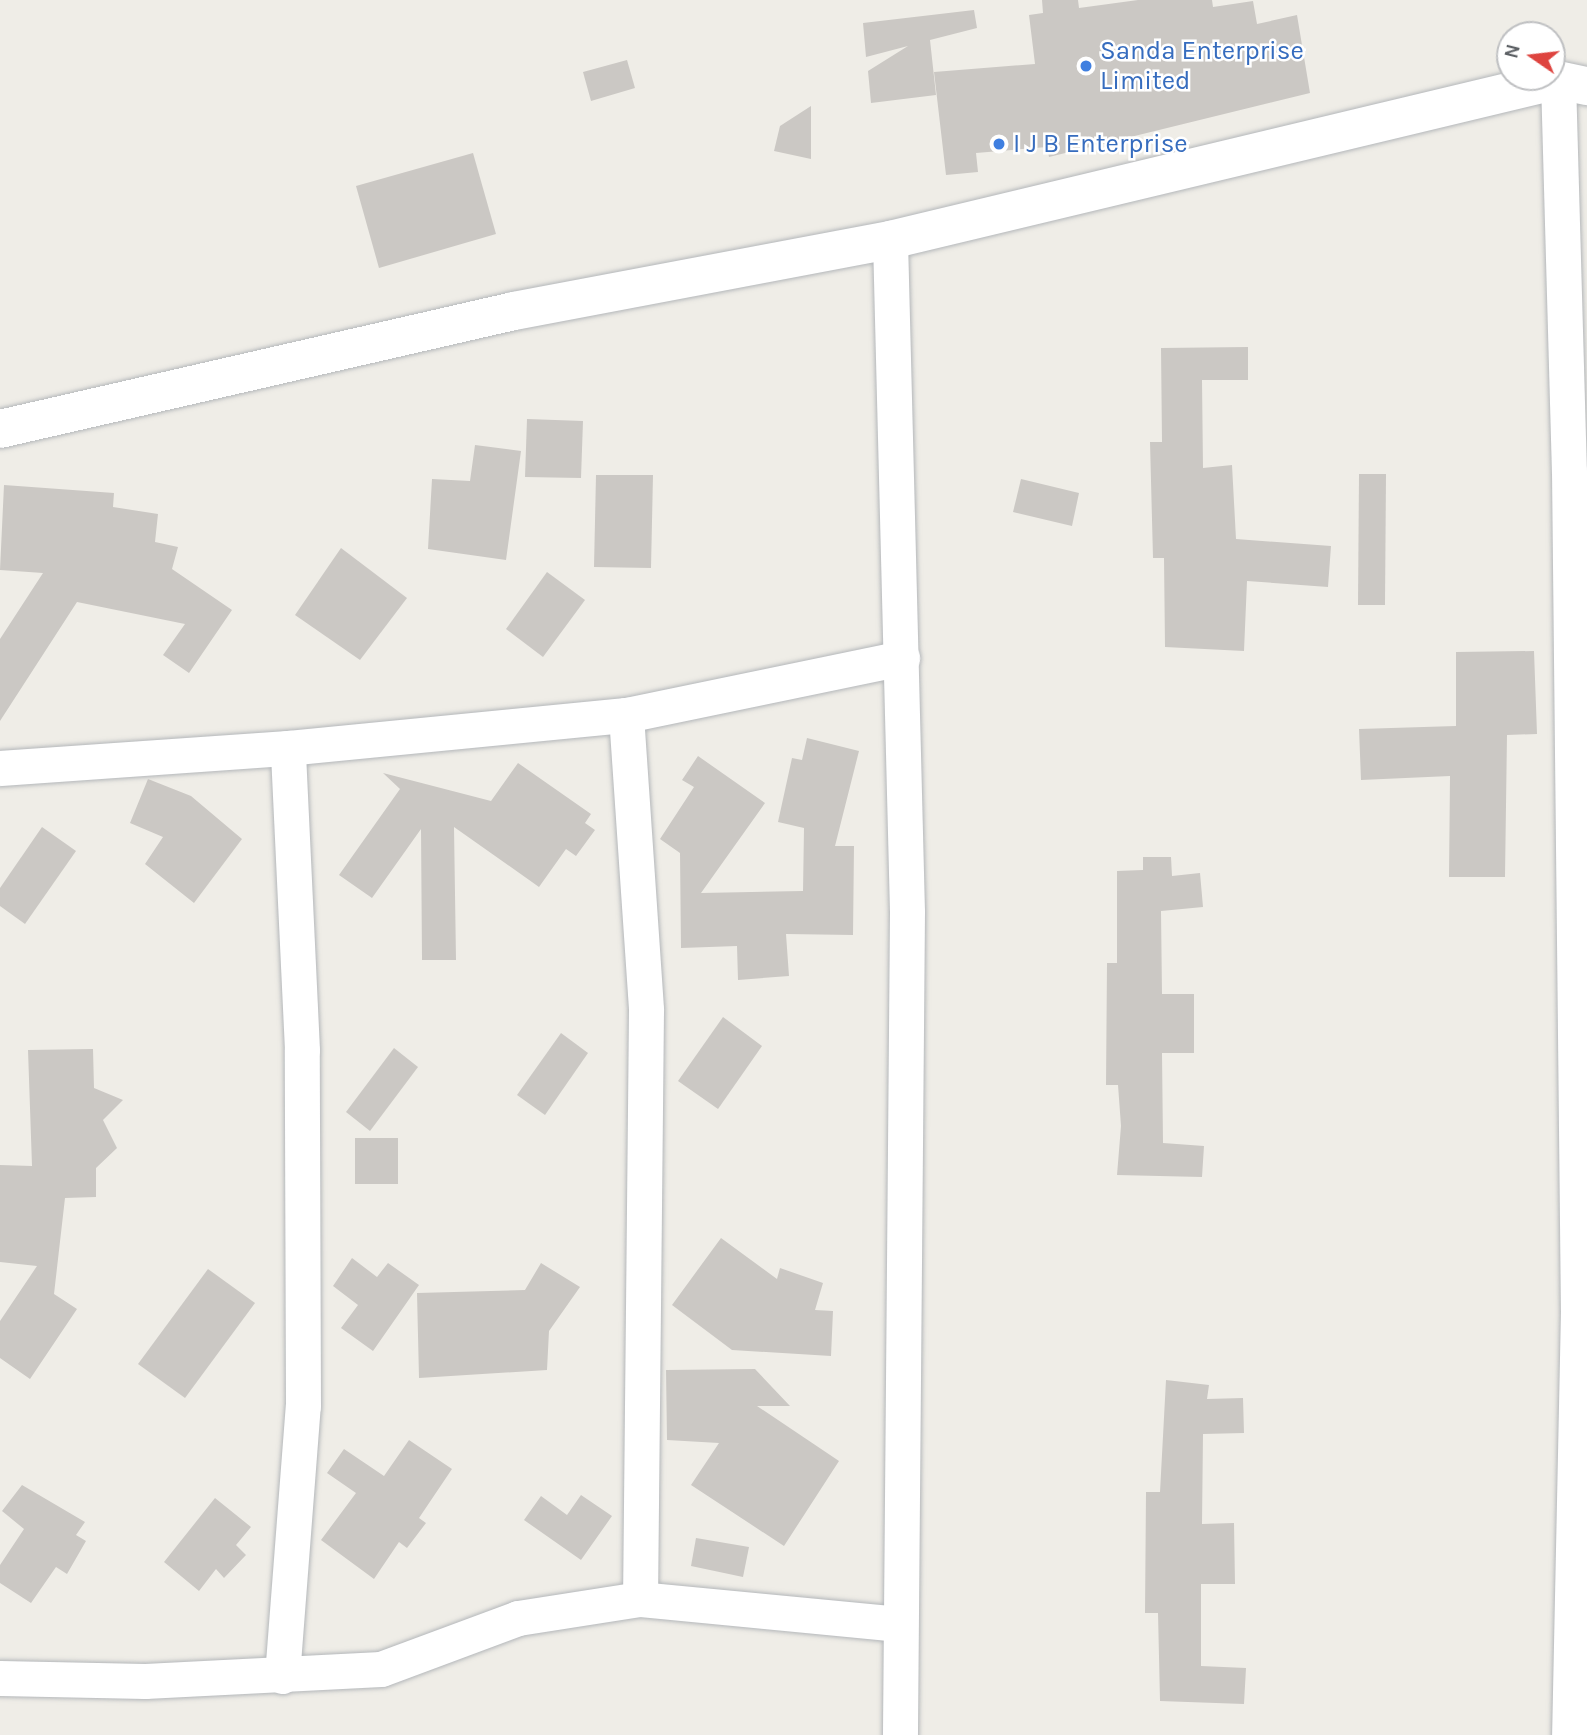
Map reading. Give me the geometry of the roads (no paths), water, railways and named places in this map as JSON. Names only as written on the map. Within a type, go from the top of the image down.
[{"type":"main road","points":[[0,429],[514,311],[890,240],[1573,83]]},
{"type":"street","points":[[1569,1735],[1578,1310],[1569,471],[1573,83]]},
{"type":"street","points":[[890,240],[907,912],[898,1624],[900,1735]]},
{"type":"street","points":[[0,768],[288,748],[626,715],[902,658]]},
{"type":"street","points":[[626,715],[646,1010],[640,1599]]},
{"type":"street","points":[[282,1676],[303,1406],[302,1050],[288,748]]},
{"type":"street","points":[[0,1678],[282,1676],[381,1669],[519,1618],[640,1599],[898,1624]]},
{"type":"place","name":"Sanda Enterprise Limited","points":[[1086,66]]},
{"type":"place","name":"I J B Enterprise","points":[[999,144]]}]
